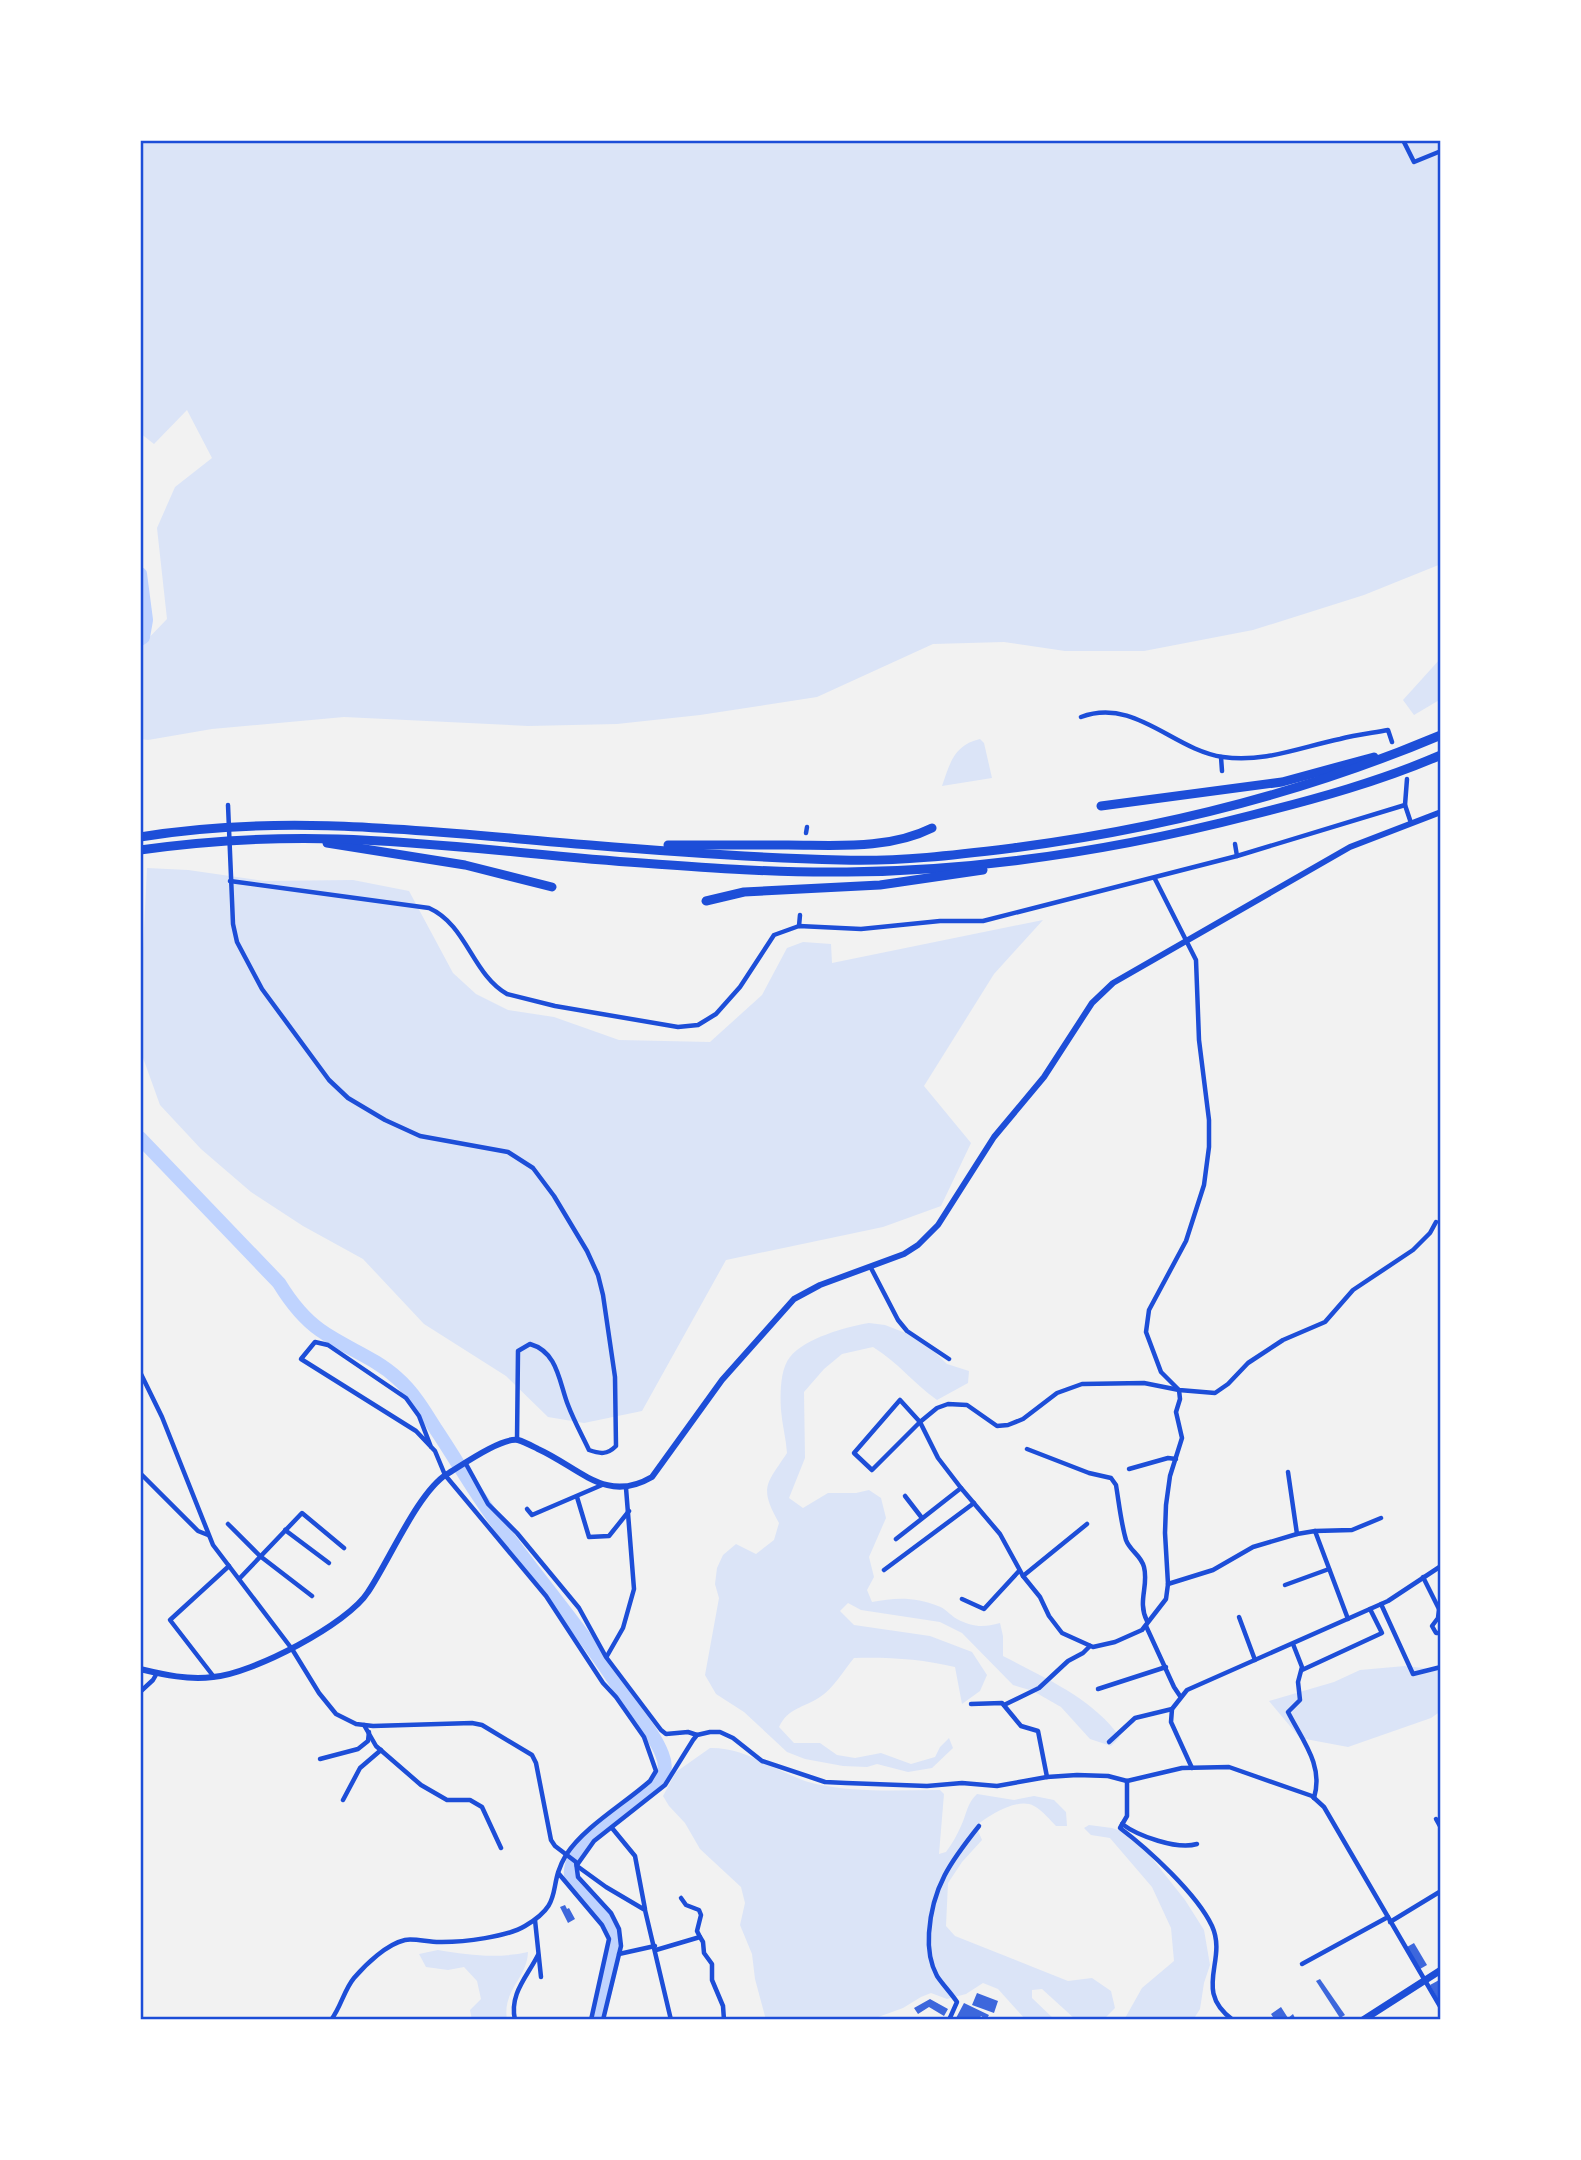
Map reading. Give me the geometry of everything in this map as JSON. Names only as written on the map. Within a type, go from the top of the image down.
[{"type":"highway","points":[[140,837],[237,826],[338,826],[844,861],[948,855],[1075,840],[1233,806],[1355,770],[1441,735]]},
{"type":"highway","points":[[1101,806],[1282,782],[1416,745]]},
{"type":"highway","points":[[706,901],[744,891],[880,885],[939,878],[1209,827],[1361,784],[1441,755]]},
{"type":"highway","points":[[589,845],[838,845],[895,842],[932,828]]},
{"type":"highway","points":[[140,850],[226,841],[290,838],[391,841],[638,863],[833,872],[949,868],[1078,852]]},
{"type":"highway","points":[[290,838],[466,865],[552,887]]},
{"type":"main road","points":[[1363,2020],[1441,1970]]},
{"type":"street","points":[[1403,140],[1414,162],[1441,151]]},
{"type":"street","points":[[1081,717],[1105,713],[1132,716],[1206,753],[1221,757],[1265,757],[1388,730],[1392,743]]},
{"type":"street","points":[[1221,757],[1222,771]]},
{"type":"street","points":[[1407,779],[1405,805],[1411,823]]},
{"type":"street","points":[[228,805],[233,923],[237,942],[278,1013],[329,1080],[348,1098],[385,1120],[420,1136],[508,1152],[534,1168],[587,1251],[598,1275],[615,1377],[616,1446],[601,1454],[589,1450],[568,1405],[559,1374],[541,1347],[530,1343],[518,1351],[517,1440]]},
{"type":"street","points":[[230,877],[429,908],[441,913],[460,934],[487,975],[507,994],[555,1006],[678,1027],[698,1025],[716,1014],[740,987],[775,935],[799,926],[861,929],[940,921],[983,921],[1155,879],[1405,805]]},
{"type":"street","points":[[140,1669],[182,1678],[215,1677],[244,1669],[292,1649],[347,1614],[363,1600],[418,1506],[445,1475],[498,1444],[517,1440],[603,1485],[626,1488],[638,1486],[652,1477],[722,1380],[794,1299],[820,1285],[871,1268],[911,1249],[938,1225],[994,1137],[1044,1077],[1092,1003],[1113,983],[1350,847],[1441,811]]},
{"type":"street","points":[[1234,844],[1237,856]]},
{"type":"street","points":[[1155,879],[1184,941],[1196,960],[1199,1040],[1209,1120],[1204,1185],[1186,1241],[1149,1310],[1146,1332],[1161,1372],[1179,1390],[1180,1399],[1176,1412],[1182,1438],[1170,1476],[1166,1505],[1166,1600],[1147,1624],[1115,1642],[1090,1646],[1062,1633],[1049,1616],[1040,1597],[1021,1573],[1000,1534],[938,1458],[920,1422],[900,1399],[854,1453],[872,1470],[920,1422],[937,1408],[948,1404],[967,1405],[998,1426],[1023,1419],[1057,1393],[1082,1384],[1144,1383],[1179,1390],[1215,1392],[1228,1384],[1248,1363],[1283,1340],[1325,1322],[1353,1290],[1413,1250],[1430,1233],[1436,1222]]},
{"type":"street","points":[[799,926],[800,915]]},
{"type":"street","points":[[871,1268],[898,1320],[907,1331],[949,1359]]},
{"type":"street","points":[[331,2020],[352,1980],[395,1944],[407,1939],[443,1942],[499,1934],[514,1931],[534,1919],[552,1904],[558,1873],[580,1837],[650,1782],[656,1771],[644,1737],[546,1596],[445,1475],[419,1416],[406,1398],[328,1346],[314,1342],[301,1359],[416,1431],[431,1447]]},
{"type":"street","points":[[140,1371],[162,1417],[212,1545],[240,1578],[292,1649],[318,1693],[336,1714],[364,1725],[472,1723],[525,1749],[536,1763],[548,1835],[555,1846],[606,1887],[645,1910]]},
{"type":"street","points":[[1027,1449],[1089,1473],[1111,1478],[1116,1485],[1127,1544],[1141,1557],[1145,1570],[1143,1613],[1174,1688],[1180,1696]]},
{"type":"street","points":[[1129,1469],[1168,1458],[1175,1459]]},
{"type":"street","points":[[466,1464],[488,1504],[517,1532],[579,1608],[606,1657],[664,1733],[688,1732],[697,1735]]},
{"type":"street","points":[[1288,1472],[1297,1534]]},
{"type":"street","points":[[140,1473],[198,1531],[208,1535]]},
{"type":"street","points":[[527,1509],[532,1515],[603,1485]]},
{"type":"street","points":[[606,1657],[623,1628],[634,1589],[626,1488]]},
{"type":"street","points":[[896,1539],[961,1488]]},
{"type":"street","points":[[905,1496],[922,1518]]},
{"type":"street","points":[[577,1497],[589,1537],[609,1536],[629,1511]]},
{"type":"street","points":[[884,1570],[974,1503]]},
{"type":"street","points":[[240,1578],[302,1513],[344,1548]]},
{"type":"street","points":[[1168,1584],[1213,1570],[1253,1547],[1297,1534],[1352,1530],[1381,1518]]},
{"type":"street","points":[[228,1524],[260,1556],[312,1596]]},
{"type":"street","points":[[962,1599],[984,1609],[1021,1573],[1087,1524]]},
{"type":"street","points":[[285,1530],[329,1563]]},
{"type":"street","points":[[1315,1531],[1348,1619]]},
{"type":"street","points":[[215,1677],[170,1620],[229,1566]]},
{"type":"street","points":[[1192,1768],[1171,1722],[1172,1709],[1186,1690],[1381,1604],[1441,1566]]},
{"type":"street","points":[[1284,1585],[1329,1569]]},
{"type":"street","points":[[1423,1577],[1440,1611],[1432,1626],[1436,1633],[1441,1633]]},
{"type":"street","points":[[1381,1604],[1413,1674],[1441,1667]]},
{"type":"street","points":[[1301,1670],[1382,1633],[1370,1609]]},
{"type":"street","points":[[1240,1617],[1255,1660]]},
{"type":"street","points":[[1293,1644],[1301,1670],[1298,1682],[1300,1700],[1288,1712],[1316,1766],[1318,1786],[1314,1798]]},
{"type":"street","points":[[1004,1705],[1039,1688],[1068,1661],[1090,1646]]},
{"type":"street","points":[[1098,1689],[1166,1667]]},
{"type":"street","points":[[140,1692],[157,1673]]},
{"type":"street","points":[[971,1704],[1002,1703],[1021,1726],[1038,1731],[1047,1777]]},
{"type":"street","points":[[1109,1742],[1135,1718],[1172,1709]]},
{"type":"street","points":[[364,1725],[381,1749],[421,1785],[447,1800],[470,1800],[482,1807],[502,1848]]},
{"type":"street","points":[[603,2020],[621,1946],[619,1929],[611,1913],[578,1877],[576,1864],[587,1848],[665,1785],[697,1735],[710,1731],[733,1738],[762,1760],[825,1782],[903,1785],[962,1783],[997,1786],[1047,1777],[1108,1776],[1128,1781],[1192,1768],[1229,1767],[1314,1798],[1335,1823],[1441,2008]]},
{"type":"street","points":[[320,1759],[358,1749],[368,1741],[369,1732]]},
{"type":"street","points":[[343,1800],[360,1768],[381,1749]]},
{"type":"street","points":[[1128,1781],[1127,1816],[1120,1828],[1156,1858],[1205,1914],[1213,1929],[1215,1954],[1212,1993],[1218,2006],[1233,2020]]},
{"type":"street","points":[[1436,1819],[1441,1828]]},
{"type":"street","points":[[1122,1824],[1131,1831],[1179,1847],[1196,1844]]},
{"type":"street","points":[[949,2020],[957,2002],[938,1977],[931,1962],[931,1908],[947,1869],[979,1826]]},
{"type":"street","points":[[612,1828],[635,1856],[646,1920],[656,1948],[671,2020]]},
{"type":"street","points":[[558,1873],[601,1925],[609,1939],[591,2020]]},
{"type":"street","points":[[1302,1964],[1439,1892],[1441,1900]]},
{"type":"street","points":[[681,1898],[686,1905],[699,1910],[701,1915],[697,1931],[704,1942],[704,1953],[712,1964],[712,1980],[723,2006],[724,2020]]},
{"type":"street","points":[[534,1919],[541,1977]]},
{"type":"street","points":[[619,1954],[700,1937]]},
{"type":"street","points":[[515,2020],[513,2000],[516,1991],[538,1955]]},
{"type":"shaded area","points":[[140,140],[1441,140],[1441,564],[1364,595],[1253,630],[1144,651],[1065,651],[1004,642],[933,644],[817,697],[700,715],[617,724],[528,726],[344,717],[212,729],[140,739],[140,647],[167,619],[157,528],[175,487],[212,458],[187,410],[154,444],[140,433]]},
{"type":"shaded area","points":[[1441,658],[1441,699],[1414,715],[1403,700]]},
{"type":"shaded area","points":[[980,739],[984,743],[992,778],[942,786],[954,756],[964,746]]},
{"type":"shaded area","points":[[147,868],[188,870],[264,881],[353,880],[409,891],[453,973],[476,994],[508,1010],[554,1017],[619,1040],[710,1042],[762,995],[787,948],[803,942],[831,944],[832,963],[1043,920],[994,974],[924,1086],[971,1143],[941,1206],[883,1227],[726,1260],[642,1411],[584,1423],[548,1417],[506,1376],[424,1324],[363,1259],[303,1226],[251,1192],[201,1149],[160,1105],[142,1055],[141,990]]},
{"type":"shaded area","points":[[869,1323],[885,1325],[921,1339],[947,1364],[969,1371],[968,1383],[937,1400],[873,1347],[842,1354],[824,1369],[804,1392],[805,1458],[789,1498],[803,1508],[828,1493],[869,1490],[881,1498],[886,1518],[869,1557],[874,1577],[867,1590],[872,1602],[914,1599],[941,1607],[968,1624],[983,1626],[1000,1623],[1003,1656],[1067,1690],[1096,1711],[1120,1737],[1111,1746],[1090,1739],[1061,1707],[1033,1691],[1013,1685],[962,1633],[940,1622],[861,1610],[848,1603],[840,1611],[854,1625],[930,1636],[972,1652],[987,1675],[980,1691],[962,1704],[955,1667],[905,1659],[854,1658],[825,1694],[791,1712],[779,1727],[794,1743],[820,1743],[837,1755],[855,1758],[881,1753],[911,1764],[935,1757],[949,1738],[953,1748],[932,1768],[908,1772],[877,1764],[867,1767],[843,1766],[805,1759],[787,1752],[744,1712],[716,1694],[705,1675],[719,1598],[715,1584],[717,1568],[723,1555],[736,1544],[756,1554],[774,1540],[779,1523],[767,1493],[770,1480],[787,1453],[781,1397],[782,1375],[787,1362],[805,1344]]},
{"type":"shaded area","points":[[1405,1666],[1441,1670],[1441,1711],[1431,1718],[1348,1747],[1300,1738],[1269,1701],[1334,1682],[1360,1670]]},
{"type":"shaded area","points":[[710,1748],[738,1752],[803,1780],[831,1787],[940,1790],[944,1794],[939,1854],[946,1852],[950,1846],[977,1794],[1014,1800],[1034,1796],[1054,1800],[1066,1812],[1067,1826],[1056,1826],[1037,1808],[1020,1804],[996,1812],[976,1826],[982,1840],[948,1883],[946,1926],[955,1936],[1068,1981],[1092,1978],[1111,1991],[1115,2008],[1103,2020],[1075,2019],[1042,1989],[1032,1990],[1032,1998],[1055,2020],[1026,2020],[998,1989],[983,1983],[966,1994],[947,1999],[931,1993],[903,2008],[870,2020],[766,2020],[755,1979],[752,1954],[740,1925],[745,1903],[741,1887],[700,1849],[685,1823],[663,1796],[676,1772]]},
{"type":"shaded area","points":[[1089,1825],[1112,1828],[1129,1834],[1185,1900],[1204,1930],[1210,1965],[1200,2009],[1193,2020],[1124,2020],[1142,1988],[1174,1961],[1171,1928],[1152,1887],[1110,1838],[1091,1835],[1084,1828]]},
{"type":"shaded area","points":[[438,1950],[494,1956],[528,1952],[524,1970],[508,2001],[507,2020],[472,2020],[470,2010],[481,1999],[477,1981],[464,1967],[448,1970],[426,1967],[419,1954]]},
{"type":"building","points":[[565,1905],[575,1919],[568,1923],[560,1907]]},
{"type":"building","points":[[1414,1943],[1427,1965],[1420,1969],[1407,1947]]},
{"type":"building","points":[[1320,1979],[1345,2015],[1340,2018],[1316,1981]]},
{"type":"building","points":[[1441,1979],[1441,2005],[1430,1985]]},
{"type":"building","points":[[977,1993],[998,2001],[994,2013],[972,2005]]},
{"type":"building","points":[[930,1999],[948,2009],[944,2016],[929,2007],[918,2014],[914,2008]]},
{"type":"building","points":[[964,2003],[989,2015],[986,2020],[981,2016],[979,2020],[955,2020]]},
{"type":"building","points":[[1281,2007],[1288,2018],[1293,2014],[1296,2020],[1275,2020],[1271,2014]]},
{"type":"waterway","points":[[140,574],[146,620],[143,637],[140,639]]},
{"type":"waterway","points":[[140,1138],[279,1283],[292,1303],[308,1320],[320,1330],[379,1364],[408,1389],[488,1510],[592,1648],[658,1746],[665,1766],[658,1784],[588,1839],[575,1857],[571,1871],[573,1882],[599,1909],[614,1936],[611,1965],[597,2020]]}]
